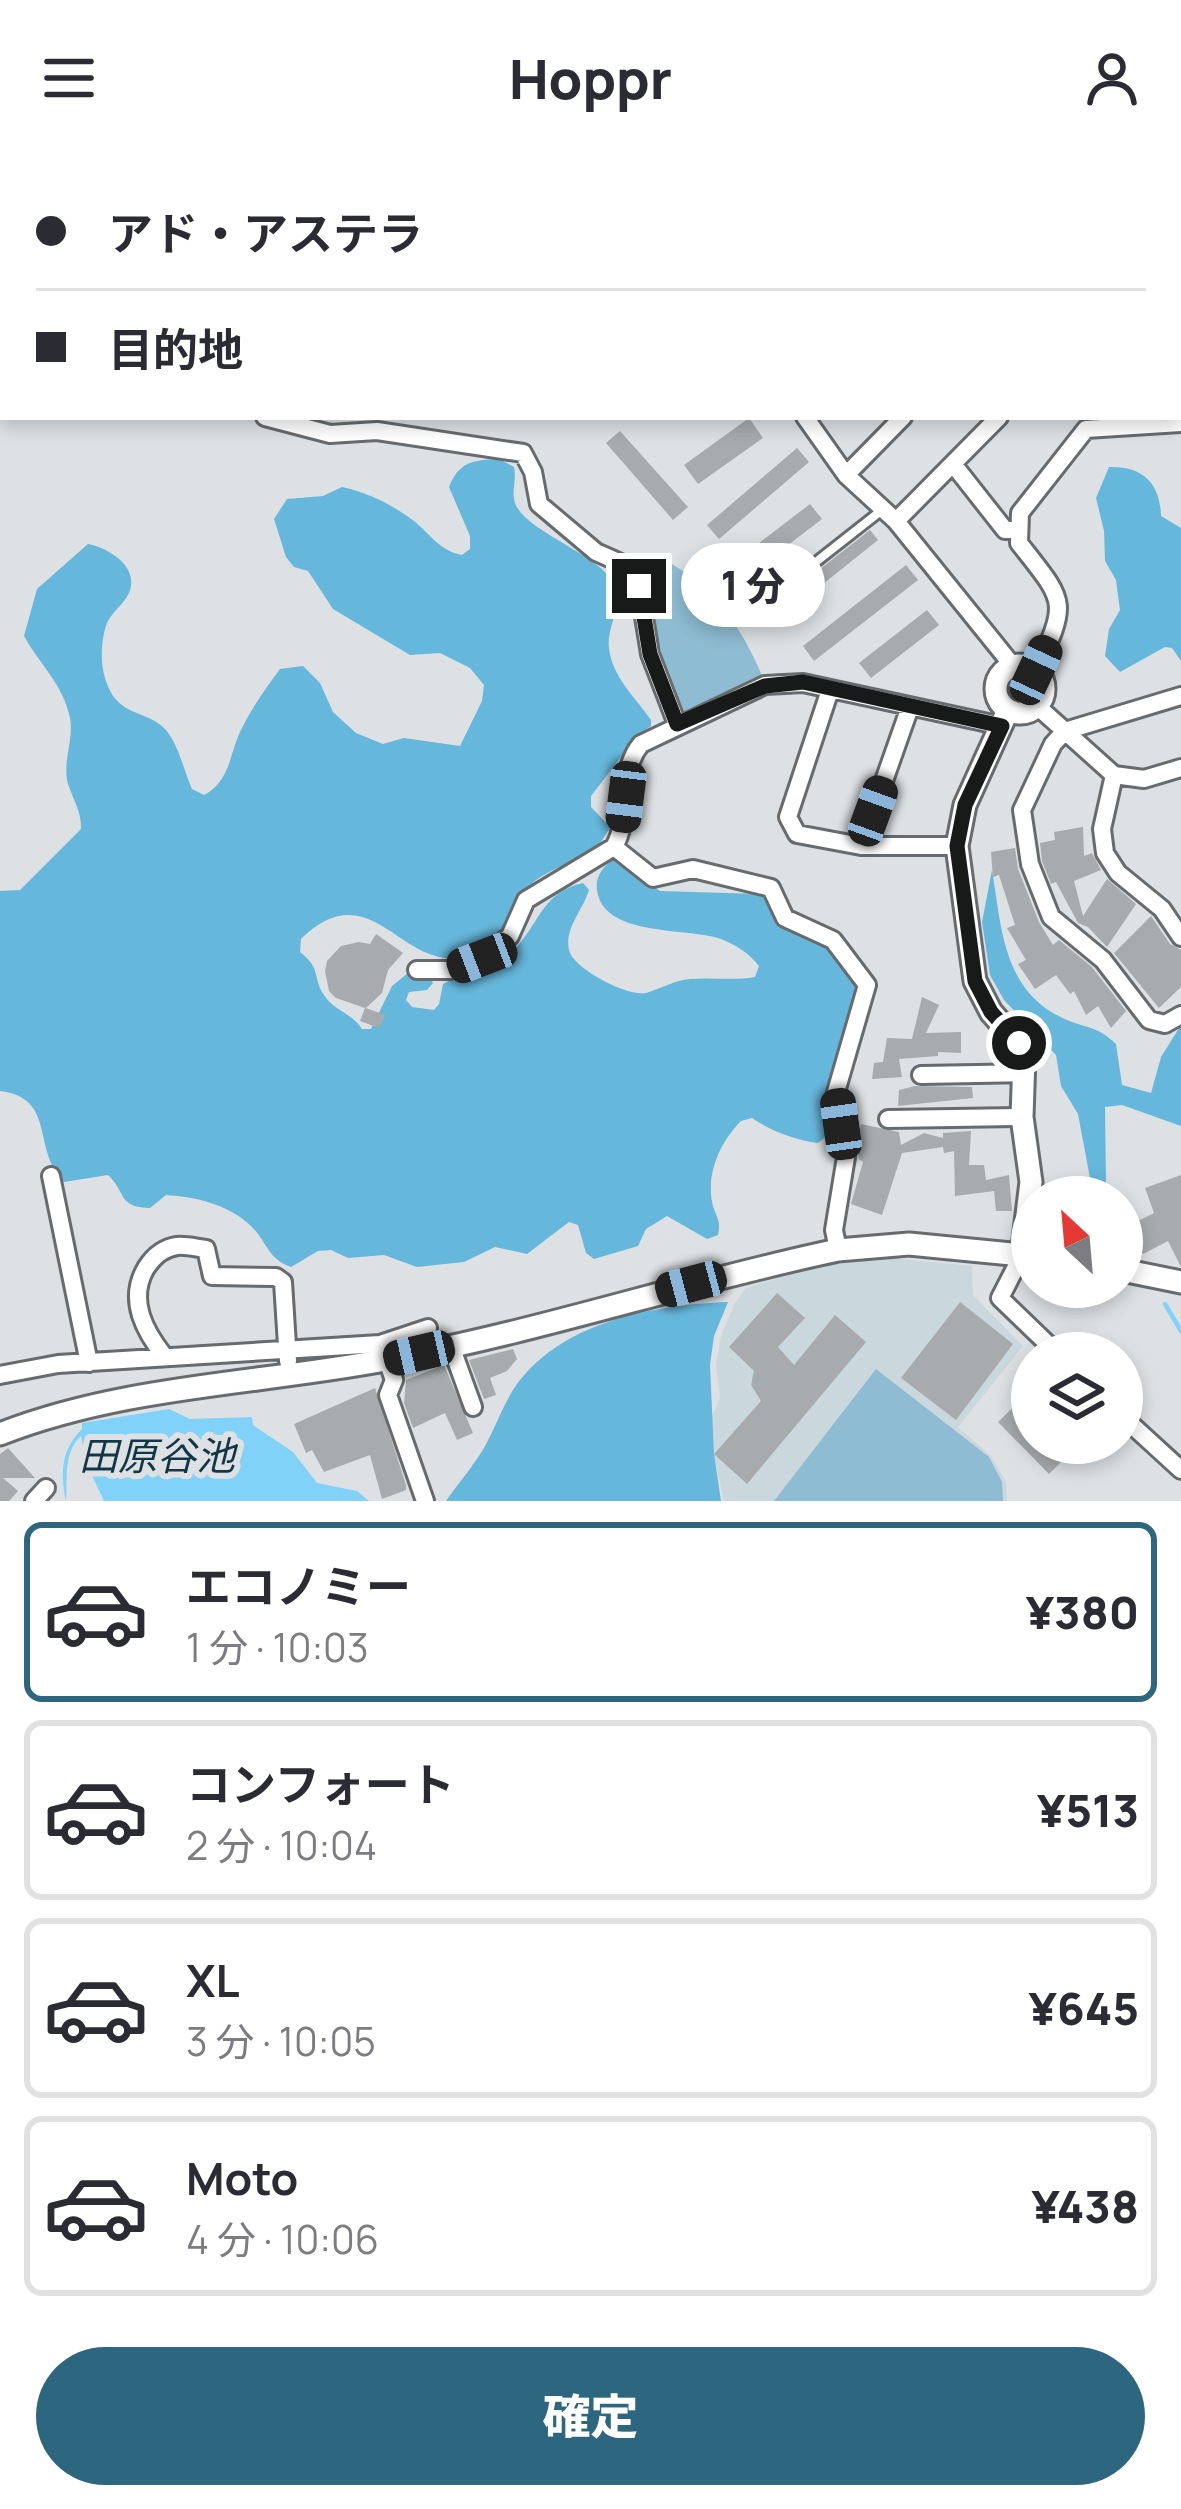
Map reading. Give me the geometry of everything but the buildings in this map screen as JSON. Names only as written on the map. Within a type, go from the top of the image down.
[{"type":"street","points":[[276,420],[330,434],[377,431],[524,453],[539,504],[596,552],[623,563],[639,586],[650,654],[677,724]]},
{"type":"street","points":[[417,970],[450,970],[482,958],[510,936],[526,900],[614,847],[622,833],[634,752],[677,724],[765,686],[803,682],[910,707],[1005,718],[1037,706],[1044,684],[1024,668],[890,515],[846,475],[807,420]]},
{"type":"street","points":[[846,475],[900,420]]},
{"type":"street","points":[[890,515],[953,464],[996,420]]},
{"type":"street","points":[[1030,1176],[1019,1043],[991,1012],[975,981],[957,846],[965,805],[1005,718],[997,682],[1024,668],[1060,611],[1053,587],[1019,542],[1020,513],[1083,423],[1181,422]]},
{"type":"street","points":[[953,464],[1005,530],[1017,530]]},
{"type":"street","points":[[830,690],[788,817],[797,835],[861,846],[957,846]]},
{"type":"street","points":[[1181,696],[1065,731],[1053,743],[1022,809],[1030,864],[1051,917],[1103,960],[1149,1020],[1165,1024],[1181,1015]]},
{"type":"street","points":[[1037,706],[1114,775],[1144,778],[1181,768]]},
{"type":"street","points":[[861,846],[910,707]]},
{"type":"street","points":[[1114,775],[1102,829],[1105,853],[1118,873],[1162,909],[1181,937]]},
{"type":"street","points":[[614,847],[653,878],[693,868],[771,888],[785,918],[833,940],[867,985],[836,1092],[846,1157],[834,1230],[838,1250]]},
{"type":"street","points":[[921,1075],[1025,1073]]},
{"type":"street","points":[[887,1119],[1022,1117]]},
{"type":"street","points":[[51,1176],[89,1364]]},
{"type":"street","points":[[0,1434],[77,1408],[451,1346],[838,1250],[909,1244],[1011,1254]]},
{"type":"street","points":[[165,1358],[151,1340],[138,1303],[147,1268],[155,1256],[177,1246],[206,1249],[212,1276],[276,1277],[284,1282],[285,1351],[291,1375]]},
{"type":"street","points":[[1143,1274],[1181,1282]]},
{"type":"street","points":[[1011,1281],[1000,1298],[1035,1332]]},
{"type":"street","points":[[0,1375],[19,1368],[380,1343],[428,1328]]},
{"type":"street","points":[[451,1346],[473,1407]]},
{"type":"street","points":[[387,1360],[394,1380],[388,1395],[425,1501]]},
{"type":"street","points":[[1143,1435],[1181,1470]]},
{"type":"lane","points":[[756,609],[890,515]]},
{"type":"path","points":[[735,625],[756,609]]},
{"type":"shaded area","points":[[499,459],[514,467],[514,499],[521,513],[594,563],[614,584],[617,600],[609,640],[611,659],[651,726],[638,735],[591,796],[591,807],[610,827],[602,840],[584,856],[530,885],[498,940],[467,956],[441,957],[354,915],[329,919],[301,939],[300,952],[314,968],[328,1000],[362,1029],[371,1029],[392,986],[408,973],[429,976],[433,983],[427,990],[409,992],[406,1000],[412,1007],[434,1010],[443,984],[466,972],[491,971],[520,943],[552,899],[583,883],[589,890],[572,927],[569,950],[580,965],[602,980],[646,993],[684,980],[755,977],[759,966],[727,941],[649,928],[614,916],[603,905],[597,885],[601,872],[614,859],[660,891],[760,894],[837,954],[858,994],[831,1133],[818,1143],[784,1134],[752,1118],[741,1121],[721,1149],[713,1171],[711,1194],[718,1235],[707,1239],[667,1216],[646,1229],[638,1246],[594,1259],[586,1253],[578,1225],[569,1222],[527,1254],[495,1247],[464,1262],[417,1267],[384,1255],[348,1258],[331,1250],[318,1251],[291,1267],[272,1255],[250,1225],[221,1207],[166,1195],[150,1208],[132,1205],[108,1175],[64,1182],[48,1155],[37,1114],[18,1096],[0,1091],[0,891],[20,890],[81,829],[67,776],[71,727],[67,706],[24,636],[37,589],[88,544],[113,554],[126,567],[129,593],[109,619],[103,636],[105,678],[124,707],[166,730],[192,789],[204,795],[220,782],[246,720],[280,669],[303,666],[320,683],[333,712],[356,733],[383,744],[404,738],[460,746],[482,701],[484,685],[470,668],[440,653],[410,655],[333,609],[308,571],[294,567],[286,557],[274,519],[287,499],[323,496],[342,487],[389,505],[441,546],[462,555],[470,549],[470,536],[449,487],[468,464]]},
{"type":"shaded area","points":[[1109,467],[1140,473],[1157,494],[1161,516],[1181,528],[1181,661],[1172,648],[1165,647],[1120,672],[1105,656],[1109,629],[1120,610],[1116,580],[1105,561],[1096,498]]},
{"type":"shaded area","points":[[662,558],[712,595],[746,642],[764,680],[681,711],[658,644],[644,567]]},
{"type":"shaded area","points":[[992,870],[1003,937],[1018,976],[1046,1008],[1116,1044],[1122,1085],[1151,1093],[1161,1057],[1181,1025],[1181,1126],[1122,1105],[1105,1107],[1106,1176],[1090,1176],[1078,1114],[1061,1086],[1056,1055],[1004,1000],[990,975],[982,922]]},
{"type":"shaded area","points":[[892,1258],[972,1266],[973,1295],[1011,1334],[1011,1361],[958,1427],[991,1456],[1006,1482],[1007,1501],[724,1501],[707,1427],[720,1398],[716,1365],[721,1336],[746,1288],[817,1266]]},
{"type":"shaded area","points":[[728,1302],[714,1336],[710,1365],[721,1501],[446,1501],[484,1448],[513,1390],[555,1348],[581,1333],[638,1313]]},
{"type":"shaded area","points":[[876,1369],[989,1457],[1002,1482],[1003,1501],[774,1501]]},
{"type":"water","name":"田原谷池","points":[[169,1409],[190,1419],[252,1417],[253,1425],[293,1452],[317,1483],[357,1491],[369,1501],[104,1501],[86,1463],[81,1436],[68,1459],[66,1501],[64,1462],[82,1423]]},
{"type":"waterway","points":[[1165,1304],[1181,1331]]},
{"type":"route","points":[[639,586],[650,654],[677,724],[765,686],[803,682],[1002,726],[965,805],[957,846],[975,981],[991,1012],[1019,1043]]}]
